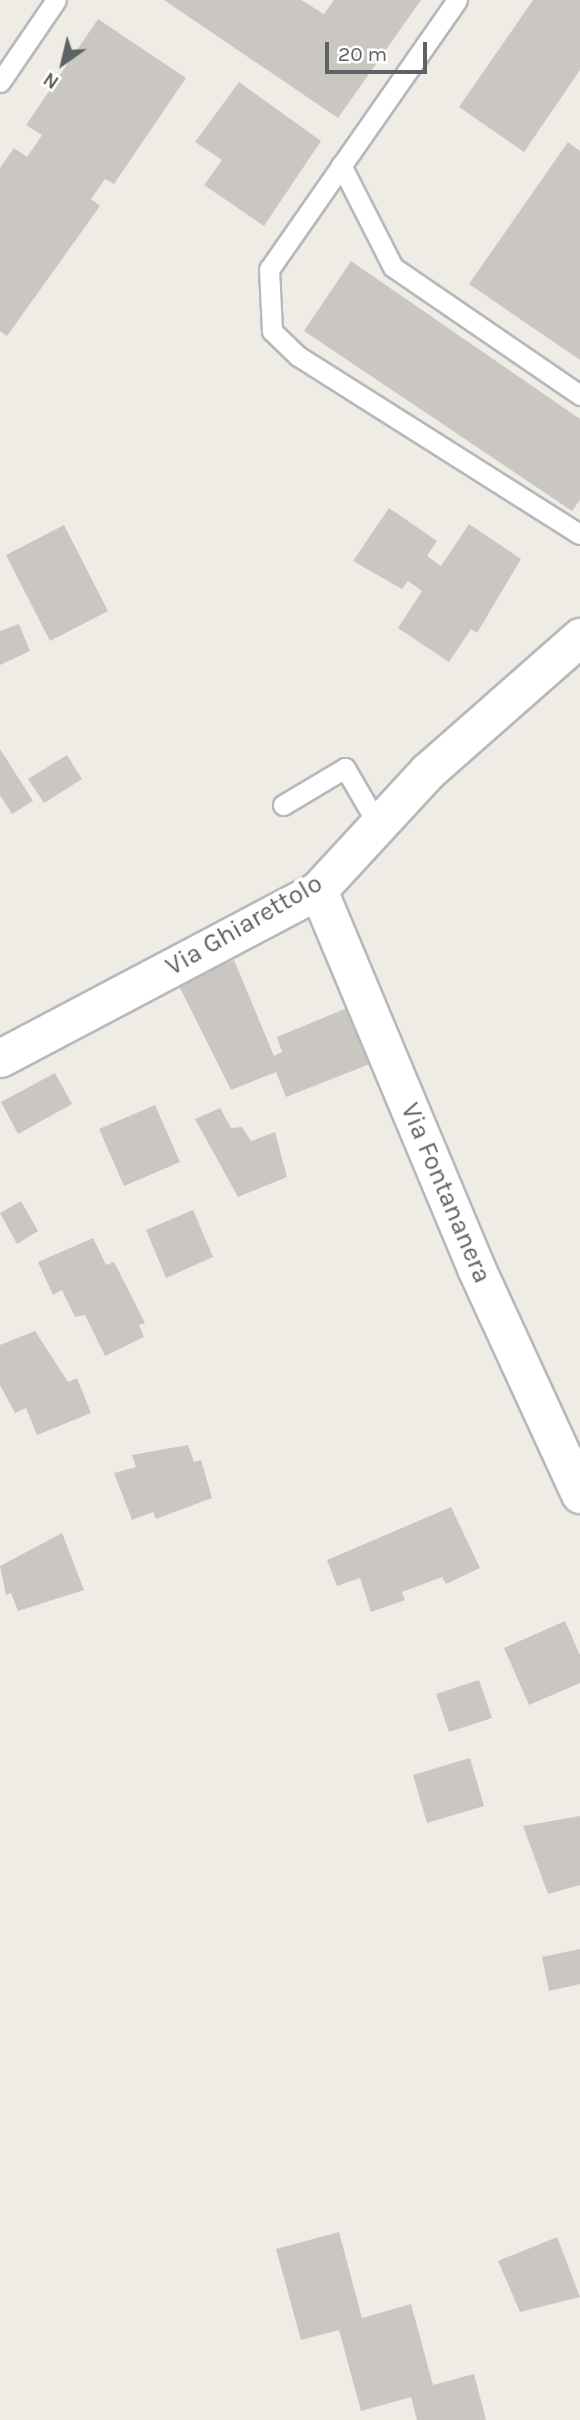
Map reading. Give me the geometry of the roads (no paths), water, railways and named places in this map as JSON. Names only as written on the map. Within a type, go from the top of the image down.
[{"type":"street","name":"Via Ghiarettolo","points":[[0,1058],[318,890],[378,825],[580,637]]},
{"type":"street","name":"Via Fontananera","points":[[318,890],[476,1268],[580,1494]]},
{"type":"lane","points":[[0,82],[56,0]]},
{"type":"lane","points":[[457,0],[269,270],[272,331],[298,356],[580,534]]},
{"type":"lane","points":[[341,165],[393,267],[580,395]]},
{"type":"lane","points":[[283,805],[345,768],[378,825]]}]
